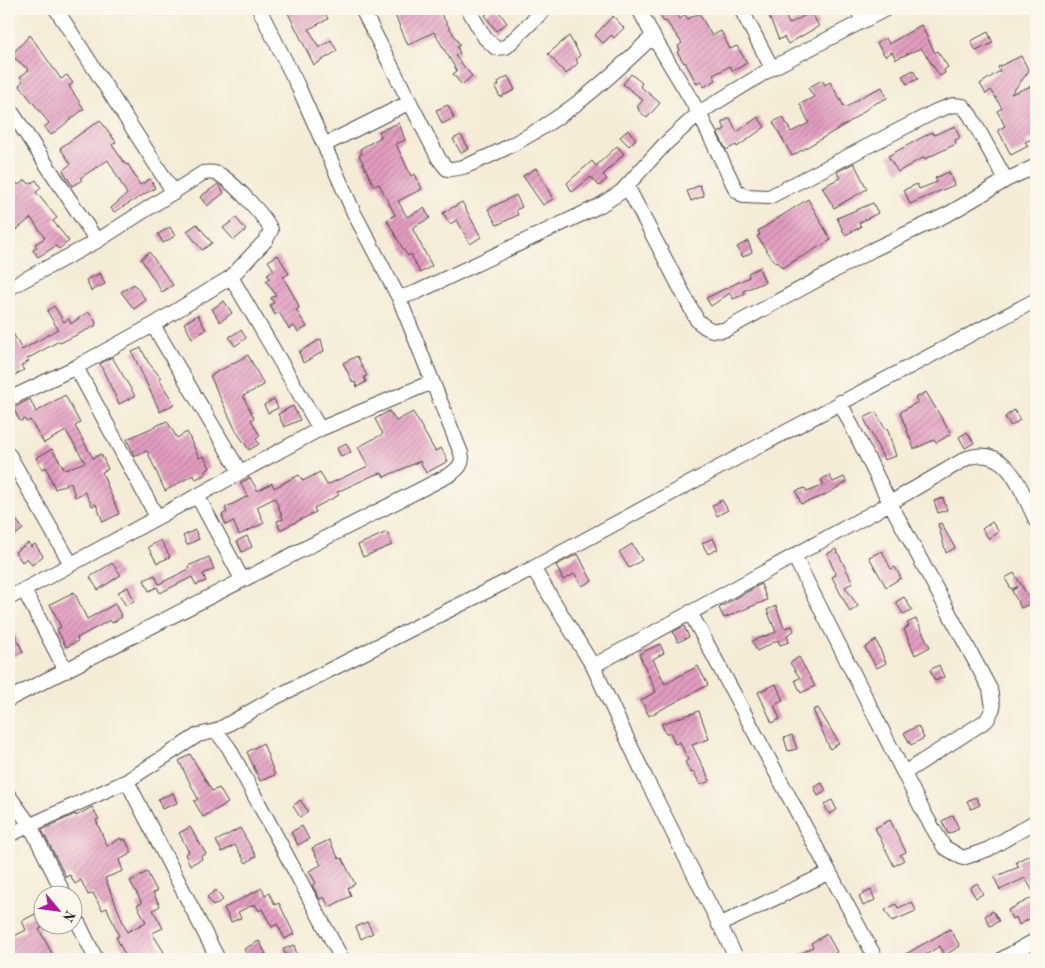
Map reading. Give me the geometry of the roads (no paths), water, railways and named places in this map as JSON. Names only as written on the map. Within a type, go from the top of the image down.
[{"type":"street","points":[[56,9],[174,193]]},
{"type":"street","points":[[9,699],[457,469],[463,459],[432,382],[426,361],[399,298],[354,213],[298,86],[259,9]]},
{"type":"street","points":[[362,9],[439,159],[447,169],[456,170],[541,130],[573,108],[608,79],[653,36]]},
{"type":"street","points":[[468,9],[485,38],[496,48],[506,47],[545,9]]},
{"type":"street","points":[[639,9],[699,114],[736,190],[744,196],[769,197],[936,111],[953,105],[963,106],[970,115],[1006,180]]},
{"type":"street","points":[[741,9],[772,68]]},
{"type":"street","points":[[399,298],[417,292],[599,206],[627,186],[664,145],[699,114],[860,14],[886,9]]},
{"type":"street","points":[[324,145],[410,102]]},
{"type":"street","points":[[9,108],[97,241]]},
{"type":"street","points":[[627,186],[694,315],[705,328],[720,331],[872,250],[950,213],[1006,180],[1036,166]]},
{"type":"street","points":[[9,400],[154,325],[231,277],[270,235],[269,226],[229,182],[215,173],[203,173],[97,241],[10,284]]},
{"type":"street","points":[[231,277],[320,429]]},
{"type":"street","points":[[9,835],[127,780],[198,735],[216,731],[276,697],[533,568],[840,402],[1036,300]]},
{"type":"street","points":[[154,325],[240,472]]},
{"type":"street","points":[[76,367],[157,517]]},
{"type":"street","points":[[9,598],[320,429],[432,382]]},
{"type":"street","points":[[840,402],[890,503],[990,689],[993,708],[987,720],[904,773]]},
{"type":"street","points":[[592,666],[890,503],[967,458],[978,454],[998,458],[1008,467],[1036,520]]},
{"type":"street","points":[[9,456],[71,564]]},
{"type":"street","points":[[198,496],[242,579]]},
{"type":"street","points":[[794,556],[944,848],[963,858],[989,849],[1036,821]]},
{"type":"street","points":[[533,568],[592,666],[718,925],[737,959]]},
{"type":"street","points":[[24,590],[66,671]]},
{"type":"street","points":[[690,612],[787,792],[828,873],[876,959]]},
{"type":"street","points":[[216,731],[229,748],[342,959]]},
{"type":"street","points":[[127,780],[218,959]]},
{"type":"street","points":[[9,796],[30,825],[60,886]]},
{"type":"street","points":[[718,925],[828,873]]},
{"type":"street","points":[[82,930],[96,959]]},
{"type":"street","points":[[1002,959],[1036,940]]}]
